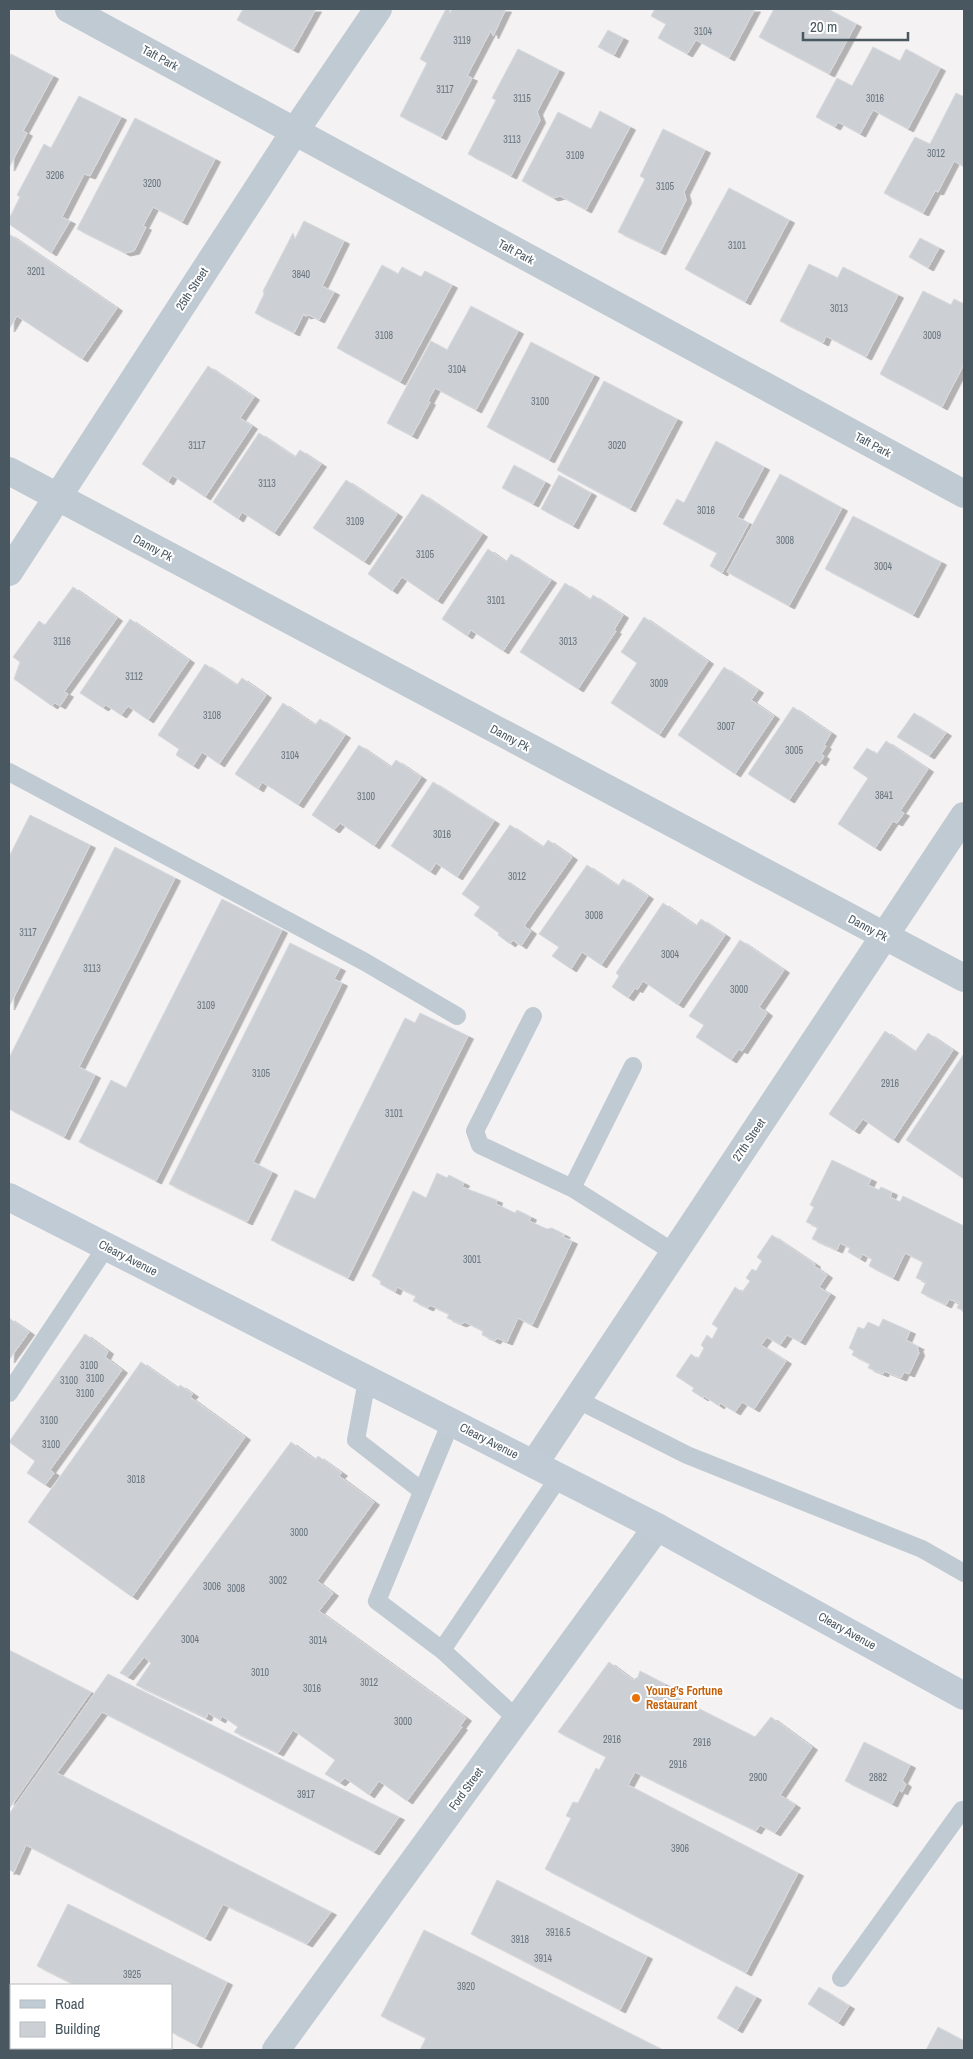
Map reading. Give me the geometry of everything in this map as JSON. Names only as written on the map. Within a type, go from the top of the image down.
[{"type":"street","name":"Taft Park","points":[[69,9],[964,494]]},
{"type":"street","name":"25th Street","points":[[9,572],[56,496],[295,131],[378,9]]},
{"type":"street","name":"Danny Pk","points":[[9,471],[964,978]]},
{"type":"street","name":"27th Street","points":[[534,1464],[964,816]]},
{"type":"street","name":"Cleary Avenue","points":[[9,1197],[657,1527],[964,1696]]},
{"type":"street","name":"Ford Street","points":[[276,2050],[657,1527]]},
{"type":"lane","points":[[9,772],[365,962],[457,1016]]},
{"type":"lane","points":[[533,1016],[475,1131],[480,1145],[572,1188],[675,1252]]},
{"type":"lane","points":[[572,1188],[633,1066]]},
{"type":"lane","points":[[9,1393],[106,1247]]},
{"type":"lane","points":[[367,1380],[356,1440],[422,1491]]},
{"type":"lane","points":[[578,1400],[687,1455],[922,1549],[964,1573]]},
{"type":"lane","points":[[451,1422],[378,1601],[442,1650],[517,1719]]},
{"type":"lane","points":[[442,1650],[559,1477]]},
{"type":"lane","points":[[841,1978],[962,1810],[964,1811]]},
{"type":"building","points":[[243,9],[316,9],[293,50],[237,20]]},
{"type":"building","points":[[446,9],[449,9],[450,13],[452,9],[506,9],[493,36],[491,30],[467,76],[472,78],[441,137],[400,116],[427,63],[420,59]]},
{"type":"building","points":[[655,9],[755,9],[729,58],[696,40],[687,54],[658,38],[666,24],[651,16]]},
{"type":"building","points":[[774,9],[828,9],[856,24],[829,74],[759,37]]},
{"type":"building","points":[[608,30],[623,38],[614,55],[598,47]]},
{"type":"building","points":[[873,47],[900,61],[906,49],[940,68],[908,129],[873,110],[860,134],[838,122],[835,127],[816,117],[837,78],[852,86]]},
{"type":"building","points":[[518,49],[559,70],[537,112],[540,120],[511,176],[468,154],[496,100],[492,98]]},
{"type":"building","points":[[11,54],[53,76],[23,131],[27,133],[9,168],[9,58]]},
{"type":"building","points":[[956,93],[964,97],[964,167],[954,161],[938,192],[935,191],[923,213],[884,193],[915,137],[930,144]]},
{"type":"building","points":[[79,96],[121,117],[90,176],[84,174],[62,217],[70,221],[51,253],[9,224],[9,219],[20,197],[17,195],[44,144],[51,148]]},
{"type":"building","points":[[600,111],[630,127],[586,210],[560,196],[553,198],[522,181],[558,112],[591,129]]},
{"type":"building","points":[[135,118],[215,159],[182,222],[153,207],[143,226],[146,227],[134,251],[125,253],[77,229]]},
{"type":"building","points":[[663,129],[705,150],[684,192],[686,200],[660,252],[618,232],[645,179],[640,176]]},
{"type":"building","points":[[729,188],[789,220],[745,302],[685,269]]},
{"type":"building","points":[[304,221],[344,241],[322,286],[334,292],[319,320],[309,315],[305,316],[304,313],[294,333],[255,313],[264,294],[263,291],[293,233],[295,239]]},
{"type":"building","points":[[9,234],[117,308],[82,359],[17,316],[9,329]]},
{"type":"building","points":[[920,238],[939,248],[928,268],[909,257]]},
{"type":"building","points":[[809,264],[837,279],[843,267],[898,295],[866,357],[826,336],[823,343],[780,321]]},
{"type":"building","points":[[382,265],[398,274],[402,267],[421,277],[425,271],[452,285],[400,382],[337,348]]},
{"type":"building","points":[[923,291],[951,305],[954,299],[964,304],[964,364],[942,407],[880,374]]},
{"type":"building","points":[[471,306],[518,331],[476,410],[435,388],[428,401],[430,402],[412,436],[387,423],[431,341],[447,350]]},
{"type":"building","points":[[531,342],[594,375],[549,460],[487,427]]},
{"type":"building","points":[[208,366],[254,397],[240,418],[252,426],[205,497],[172,475],[168,482],[142,464]]},
{"type":"building","points":[[604,381],[677,419],[630,509],[557,470]]},
{"type":"building","points":[[259,433],[295,457],[300,450],[321,464],[274,533],[242,512],[238,519],[213,502]]},
{"type":"building","points":[[716,441],[764,467],[737,517],[749,523],[722,573],[710,566],[717,553],[663,524],[677,499],[684,503]]},
{"type":"building","points":[[514,465],[545,482],[533,504],[502,488]]},
{"type":"building","points":[[780,474],[842,508],[789,606],[727,572]]},
{"type":"building","points":[[559,475],[591,493],[573,526],[541,509]]},
{"type":"building","points":[[346,480],[397,514],[364,562],[313,528]]},
{"type":"building","points":[[422,494],[482,534],[437,601],[402,577],[392,591],[368,574]]},
{"type":"building","points":[[853,516],[941,562],[913,615],[825,569]]},
{"type":"building","points":[[488,549],[506,562],[511,554],[551,580],[503,651],[471,630],[467,636],[442,619]]},
{"type":"building","points":[[565,583],[590,600],[593,595],[623,615],[614,630],[616,631],[578,689],[520,652]]},
{"type":"building","points":[[73,587],[117,618],[64,692],[68,694],[60,706],[55,703],[52,706],[14,679],[20,662],[13,657],[39,621],[45,625]]},
{"type":"building","points":[[644,617],[708,661],[659,735],[611,703],[637,663],[621,652]]},
{"type":"building","points":[[130,619],[189,660],[148,720],[128,706],[121,715],[106,705],[103,708],[80,693]]},
{"type":"building","points":[[205,664],[237,685],[242,678],[266,695],[219,764],[202,752],[193,766],[176,755],[179,749],[158,735]]},
{"type":"building","points":[[724,667],[758,690],[751,700],[774,716],[735,774],[678,735]]},
{"type":"building","points":[[283,703],[315,725],[320,719],[345,735],[298,805],[262,782],[258,789],[235,774]]},
{"type":"building","points":[[793,707],[831,733],[824,745],[826,746],[821,754],[824,756],[820,763],[816,760],[789,800],[748,774]]},
{"type":"building","points":[[914,713],[946,733],[929,756],[897,737]]},
{"type":"building","points":[[886,741],[928,769],[900,811],[904,813],[897,823],[893,821],[875,848],[838,824],[868,778],[853,768],[867,748],[877,754]]},
{"type":"building","points":[[359,745],[391,767],[396,760],[421,777],[374,846],[340,823],[334,830],[312,815]]},
{"type":"building","points":[[433,782],[494,821],[457,877],[436,863],[430,872],[391,846]]},
{"type":"building","points":[[30,815],[90,845],[9,1007],[9,857]]},
{"type":"building","points":[[510,825],[543,847],[548,840],[572,857],[524,926],[531,931],[521,946],[513,940],[510,944],[498,935],[499,933],[474,915],[480,907],[462,894]]},
{"type":"building","points":[[115,847],[175,878],[79,1067],[95,1075],[64,1137],[9,1109],[9,1058]]},
{"type":"building","points":[[587,865],[618,886],[623,879],[648,896],[601,965],[582,952],[571,969],[552,956],[559,947],[539,934]]},
{"type":"building","points":[[222,899],[282,930],[156,1181],[79,1142],[111,1080],[126,1088]]},
{"type":"building","points":[[663,903],[696,926],[701,919],[725,935],[678,1005],[643,981],[628,998],[612,987],[619,976],[616,973]]},
{"type":"building","points":[[740,940],[784,970],[759,1007],[767,1013],[742,1051],[739,1049],[731,1060],[696,1037],[704,1025],[689,1016]]},
{"type":"building","points":[[290,943],[340,968],[334,979],[342,983],[253,1162],[272,1172],[247,1222],[169,1184]]},
{"type":"building","points":[[420,1013],[468,1036],[348,1278],[271,1240],[295,1190],[315,1199],[405,1018],[415,1023]]},
{"type":"building","points":[[885,1031],[915,1052],[928,1033],[953,1050],[893,1140],[863,1119],[854,1131],[829,1114]]},
{"type":"building","points":[[964,1056],[964,1179],[906,1140]]},
{"type":"building","points":[[832,1160],[871,1179],[868,1185],[879,1190],[881,1187],[892,1192],[890,1197],[900,1202],[903,1196],[964,1226],[964,1311],[957,1308],[959,1303],[949,1299],[946,1305],[921,1293],[926,1282],[916,1278],[923,1262],[905,1253],[893,1278],[869,1266],[872,1259],[862,1254],[860,1259],[848,1252],[850,1248],[840,1243],[837,1250],[812,1239],[818,1227],[806,1222],[814,1207],[810,1205]]},
{"type":"building","points":[[437,1173],[447,1178],[449,1175],[464,1183],[462,1187],[497,1200],[496,1204],[515,1213],[517,1210],[531,1217],[529,1221],[547,1229],[552,1228],[565,1235],[561,1236],[572,1241],[532,1325],[518,1318],[507,1342],[497,1338],[495,1341],[482,1335],[483,1331],[465,1322],[461,1324],[447,1318],[449,1314],[430,1305],[428,1308],[413,1301],[416,1296],[397,1287],[395,1292],[380,1284],[381,1281],[372,1276],[413,1191],[426,1198]]},
{"type":"building","points":[[772,1235],[815,1264],[814,1266],[827,1275],[819,1287],[830,1294],[800,1342],[787,1335],[780,1345],[767,1337],[761,1345],[786,1361],[754,1409],[742,1402],[735,1412],[720,1403],[719,1406],[704,1396],[703,1398],[692,1391],[694,1388],[676,1376],[691,1354],[698,1359],[704,1348],[701,1345],[707,1335],[712,1339],[718,1328],[712,1324],[735,1287],[742,1292],[750,1281],[746,1278],[752,1269],[756,1271],[762,1261],[757,1257]]},
{"type":"building","points":[[9,1318],[29,1332],[9,1360]]},
{"type":"building","points":[[883,1319],[910,1331],[906,1340],[919,1347],[917,1347],[919,1353],[909,1374],[904,1372],[901,1378],[884,1371],[883,1374],[868,1368],[870,1364],[852,1355],[854,1351],[849,1348],[858,1327],[864,1329],[868,1322],[879,1327]]},
{"type":"building","points":[[85,1334],[108,1351],[105,1357],[122,1370],[50,1470],[54,1473],[45,1485],[27,1473],[35,1461],[9,1442]]},
{"type":"building","points":[[141,1362],[178,1388],[180,1385],[193,1394],[190,1397],[245,1437],[132,1597],[28,1522]]},
{"type":"building","points":[[291,1442],[315,1460],[318,1456],[342,1473],[339,1476],[374,1502],[317,1581],[333,1593],[319,1611],[466,1718],[460,1726],[462,1727],[407,1801],[379,1781],[369,1795],[345,1778],[340,1783],[325,1774],[335,1760],[293,1730],[278,1753],[234,1732],[238,1727],[222,1716],[220,1720],[208,1713],[206,1718],[136,1685],[151,1663],[144,1657],[128,1677],[120,1673]]},
{"type":"building","points":[[9,1650],[91,1692],[9,1809]]},
{"type":"building","points":[[609,1662],[633,1680],[638,1677],[640,1671],[665,1684],[662,1690],[755,1737],[771,1717],[812,1747],[780,1795],[795,1805],[775,1833],[760,1825],[756,1831],[635,1772],[628,1785],[798,1873],[746,1973],[545,1869],[571,1818],[566,1816],[573,1802],[578,1803],[596,1768],[599,1770],[606,1757],[558,1732]]},
{"type":"building","points":[[108,1674],[399,1817],[374,1852],[102,1712],[57,1773],[331,1912],[307,1944],[223,1904],[205,1938],[26,1845],[14,1872],[9,1870],[9,1814]]},
{"type":"building","points":[[864,1742],[910,1765],[902,1781],[906,1784],[902,1792],[899,1790],[892,1804],[845,1781]]},
{"type":"building","points":[[497,1880],[647,1956],[620,2010],[471,1934]]},
{"type":"building","points":[[68,1904],[227,1982],[196,2045],[172,2033],[172,1984],[73,1984],[37,1966]]},
{"type":"building","points":[[424,1930],[663,2050],[420,2050],[426,2038],[381,2016]]},
{"type":"building","points":[[736,1986],[756,1997],[737,2030],[717,2018]]},
{"type":"building","points":[[819,1987],[849,2006],[838,2023],[808,2004]]},
{"type":"building","points":[[9,1997],[10,2049],[115,2050],[9,2050]]},
{"type":"building","points":[[938,2027],[964,2041],[964,2050],[926,2050]]},
{"type":"place","name":"Young’s Fortune Restaurant","points":[[636,1698]]}]
